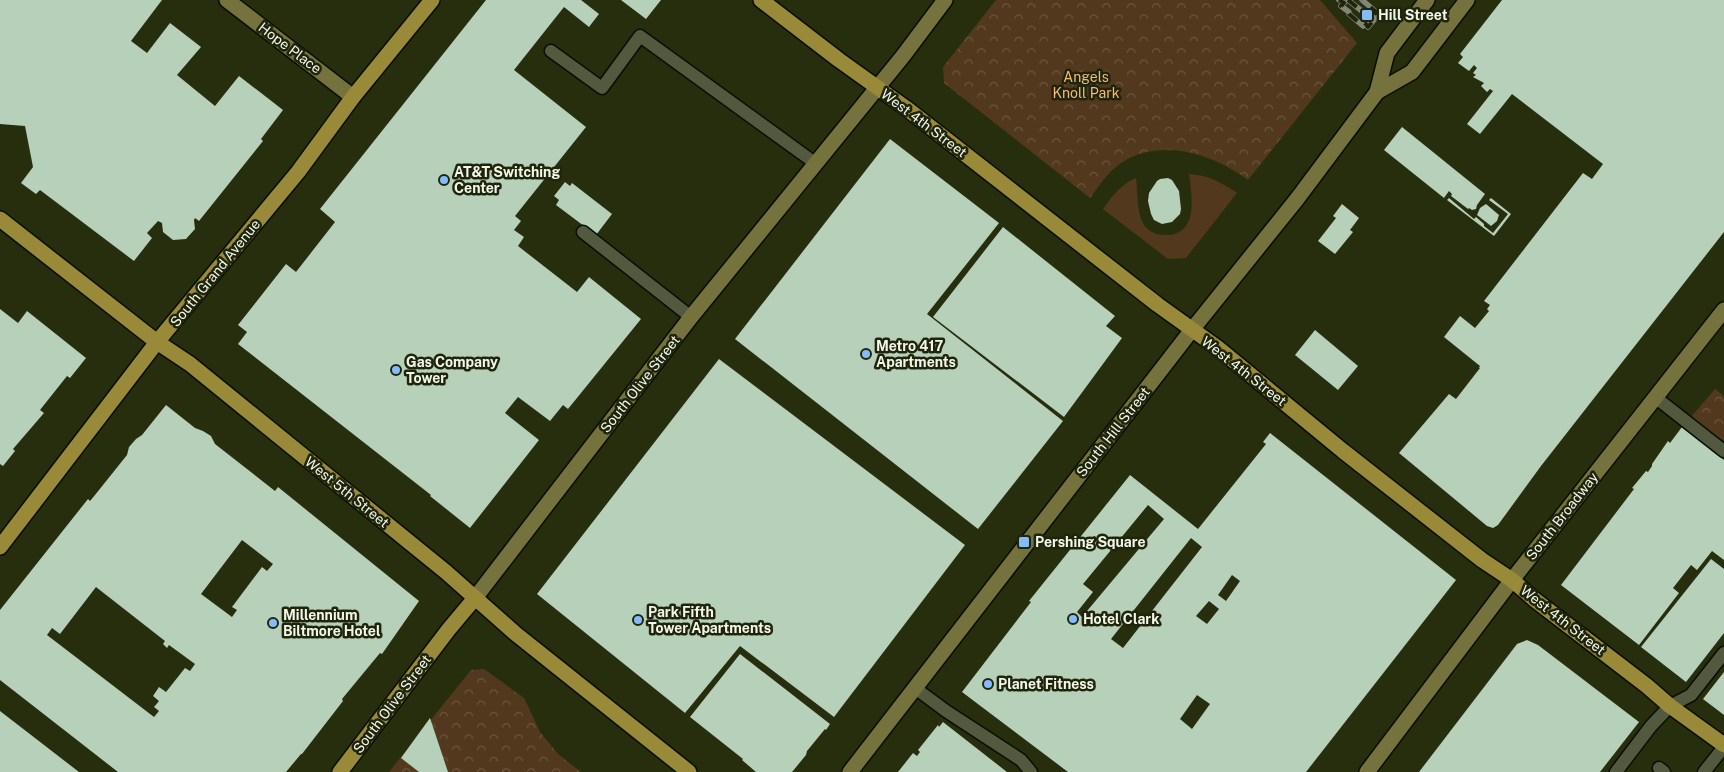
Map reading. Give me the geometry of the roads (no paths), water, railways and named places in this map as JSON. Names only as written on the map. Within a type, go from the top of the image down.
[{"type":"main road","name":"Hope Place","points":[[227,0],[353,97]]},
{"type":"main road","name":"South Grand Avenue","points":[[0,547],[157,342],[298,172],[353,97],[432,0]]},
{"type":"main road","name":"West 4th Street","points":[[761,0],[839,60],[906,108],[1192,331],[1218,348],[1343,451],[1724,746]]},
{"type":"main road","name":"South Olive Street","points":[[340,772],[448,629],[475,598],[691,318],[903,56],[945,0]]},
{"type":"main road","name":"South Hill Street","points":[[850,772],[1192,331],[1297,199],[1377,92],[1387,53],[1428,0]]},
{"type":"main road","name":"South Hill Street","points":[[1377,92],[1412,72],[1467,0]]},
{"type":"main road","name":"West 5th Street","points":[[0,218],[157,342],[190,364],[446,572],[516,634],[690,772]]},
{"type":"main road","name":"South Broadway","points":[[1367,772],[1512,580],[1724,310]]},
{"type":"lane","points":[[551,51],[602,88],[640,36],[815,163]]},
{"type":"lane","points":[[583,232],[691,318]]},
{"type":"lane","points":[[1655,396],[1724,451]]},
{"type":"lane","points":[[1616,772],[1651,726],[1670,706],[1691,695],[1724,653]]},
{"type":"lane","points":[[915,688],[946,711],[1021,760],[1031,772]]},
{"type":"lane","points":[[1704,772],[1724,746]]},
{"type":"railway","points":[[1339,0],[1344,3],[1341,6],[1349,14],[1363,26],[1365,23],[1368,27],[1378,15],[1362,0]]},
{"type":"railway","points":[[1348,0],[1367,15]]},
{"type":"place","name":"Hill Street","points":[[1367,15]]},
{"type":"place","name":"AT&T Switching Center","points":[[444,180]]},
{"type":"place","name":"Metro 417 Apartments","points":[[866,354]]},
{"type":"place","name":"Gas Company Tower","points":[[396,370]]},
{"type":"place","name":"Pershing Square","points":[[1024,542]]},
{"type":"place","name":"Hotel Clark","points":[[1073,619]]},
{"type":"place","name":"Park Fifth Tower Apartments","points":[[638,620]]},
{"type":"place","name":"Millennium Biltmore Hotel","points":[[273,623]]},
{"type":"place","name":"Planet Fitness","points":[[988,684]]},
{"type":"park label","name":"Angels Knoll Park","points":[[1086,86]]}]
